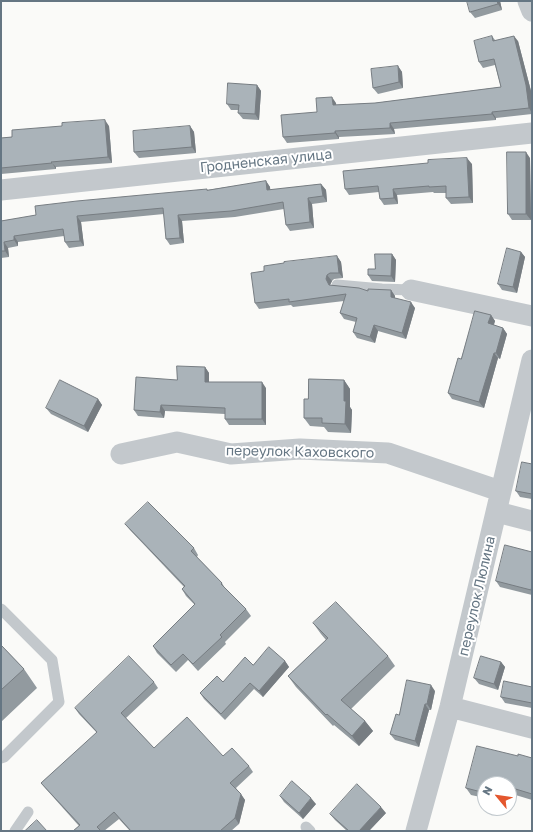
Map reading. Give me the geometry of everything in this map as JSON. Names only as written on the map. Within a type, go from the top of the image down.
[{"type":"street","points":[[528,1],[532,11]]},
{"type":"street","name":"Гродненская улица","points":[[1,190],[532,133]]},
{"type":"street","points":[[411,290],[532,316]]},
{"type":"street","name":"переулок Люлина","points":[[416,831],[450,707],[532,360]]},
{"type":"street","name":"переулок Каховского","points":[[121,454],[177,442],[231,454],[300,449],[388,453],[500,491]]},
{"type":"street","points":[[497,512],[532,520]]},
{"type":"street","points":[[450,707],[532,728]]},
{"type":"lane","points":[[337,285],[382,290],[411,290]]},
{"type":"lane","points":[[1,609],[52,660],[59,702],[4,757],[1,758]]},
{"type":"lane","points":[[15,831],[28,812]]},
{"type":"building","points":[[467,1],[497,1],[498,4],[470,12]]},
{"type":"building","points":[[492,36],[493,41],[514,36],[526,85],[529,108],[492,112],[492,114],[390,123],[390,128],[335,131],[335,133],[283,137],[281,115],[317,112],[316,98],[332,97],[333,105],[375,103],[501,87],[494,59],[479,62],[474,41]]},
{"type":"building","points":[[398,66],[399,82],[373,88],[371,69]]},
{"type":"building","points":[[228,83],[257,85],[255,114],[238,113],[239,105],[227,104]]},
{"type":"building","points":[[105,120],[108,157],[1,168],[1,138],[12,137],[12,130],[62,126],[62,123]]},
{"type":"building","points":[[190,126],[192,147],[134,152],[133,131]]},
{"type":"building","points":[[507,152],[526,152],[526,214],[508,214]]},
{"type":"building","points":[[467,158],[469,197],[446,198],[446,186],[393,189],[394,198],[380,199],[378,186],[345,189],[343,171],[428,163],[428,160]]},
{"type":"building","points":[[266,181],[267,190],[321,184],[323,196],[308,198],[310,222],[286,225],[283,202],[231,211],[178,215],[180,238],[166,239],[163,208],[77,216],[80,241],[65,242],[63,229],[14,236],[14,240],[4,242],[5,251],[1,251],[1,221],[36,215],[35,206],[207,190]]},
{"type":"building","points":[[507,248],[521,252],[513,287],[498,284]]},
{"type":"building","points":[[375,254],[392,254],[391,276],[368,275],[368,269],[375,269]]},
{"type":"building","points":[[337,256],[339,273],[330,273],[327,275],[326,279],[329,285],[359,288],[368,291],[368,289],[391,290],[391,297],[411,302],[402,333],[374,325],[370,337],[353,332],[357,318],[340,313],[346,294],[289,302],[289,299],[255,303],[251,273],[264,271],[264,266],[284,262]]},
{"type":"building","points":[[475,311],[491,315],[488,323],[503,328],[479,402],[448,393],[458,358],[461,359]]},
{"type":"building","points":[[177,366],[205,367],[205,382],[262,382],[262,419],[225,419],[225,408],[161,405],[160,412],[134,410],[136,377],[177,380]]},
{"type":"building","points":[[309,379],[344,380],[344,401],[346,401],[345,424],[322,423],[322,418],[304,418],[304,399],[308,399]]},
{"type":"building","points":[[60,380],[98,399],[84,426],[46,408]]},
{"type":"building","points":[[522,462],[532,464],[532,494],[516,491]]},
{"type":"building","points":[[148,502],[194,548],[191,551],[246,609],[220,635],[222,637],[193,664],[183,654],[171,665],[153,646],[195,604],[182,589],[185,586],[125,524]]},
{"type":"building","points":[[505,545],[532,552],[531,590],[496,581]]},
{"type":"building","points":[[336,602],[388,656],[341,700],[365,721],[352,736],[327,714],[326,715],[288,676],[328,638],[313,623]]},
{"type":"building","points":[[1,645],[24,669],[1,690]]},
{"type":"building","points":[[269,647],[285,661],[259,691],[250,683],[221,714],[200,693],[217,676],[223,682],[245,657],[253,665]]},
{"type":"building","points":[[129,656],[154,682],[121,713],[154,748],[187,717],[223,756],[232,748],[249,766],[230,783],[241,794],[235,818],[220,831],[131,831],[114,812],[97,827],[101,831],[73,831],[80,825],[41,783],[97,732],[75,708]]},
{"type":"building","points":[[481,656],[501,662],[494,684],[474,678]]},
{"type":"building","points":[[407,680],[431,685],[427,704],[425,704],[415,741],[390,734],[396,714],[399,715]]},
{"type":"building","points":[[504,681],[532,687],[532,703],[501,697]]},
{"type":"building","points":[[477,746],[532,758],[532,794],[517,789],[517,776],[477,776],[477,791],[466,788]]},
{"type":"building","points":[[292,781],[311,798],[299,813],[280,796]]},
{"type":"building","points":[[357,784],[381,807],[359,831],[349,831],[330,814]]},
{"type":"building","points":[[37,820],[47,831],[25,831]]}]
